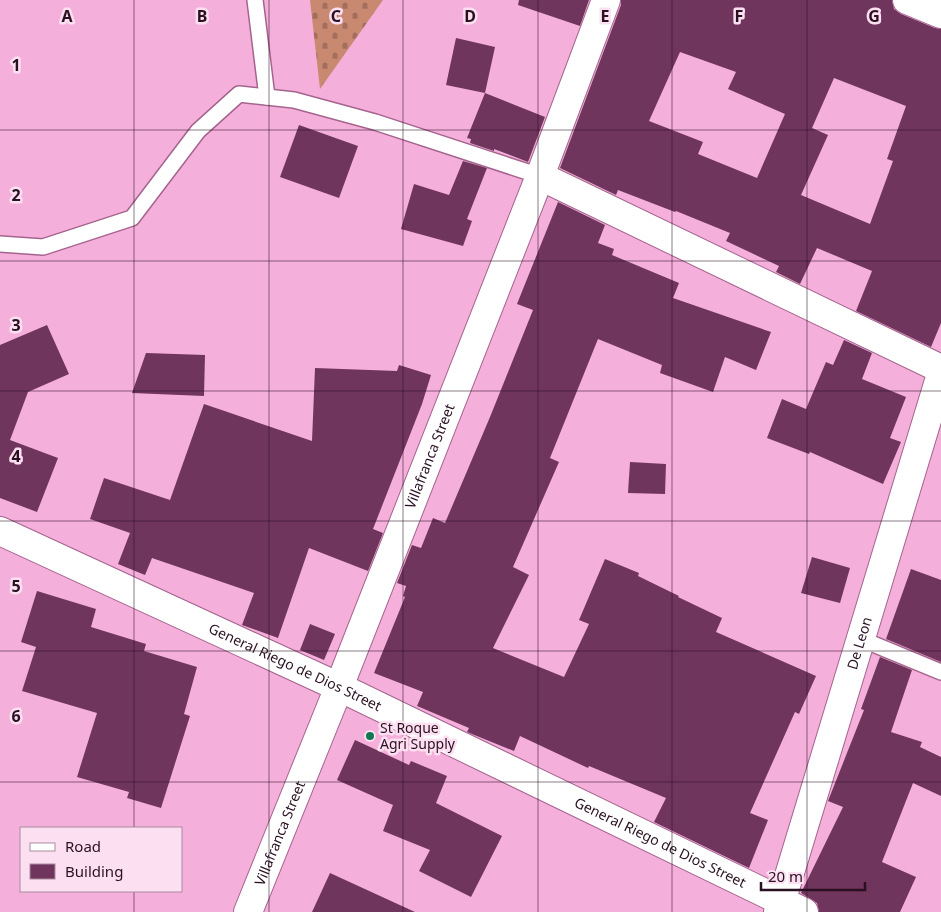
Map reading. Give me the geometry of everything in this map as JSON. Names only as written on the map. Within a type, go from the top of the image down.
[{"type":"street","name":"Villafranca Street","points":[[248,912],[339,688],[540,176],[606,0]]},
{"type":"street","points":[[907,0],[941,14]]},
{"type":"street","points":[[540,176],[941,369]]},
{"type":"street","name":"De Leon","points":[[788,908],[861,639],[941,374]]},
{"type":"street","name":"General Riego de Dios Street","points":[[0,531],[339,688],[788,908]]},
{"type":"lane","points":[[255,0],[267,97]]},
{"type":"lane","points":[[0,244],[43,247],[132,218],[198,131],[239,94],[294,100],[375,122],[540,176]]},
{"type":"lane","points":[[861,639],[941,672]]},
{"type":"green space","points":[[310,0],[383,0],[320,89]]},
{"type":"building","points":[[519,0],[589,0],[580,26],[518,5]]},
{"type":"building","points":[[621,0],[892,0],[894,9],[901,14],[941,29],[941,323],[931,347],[856,311],[872,271],[817,248],[800,284],[776,272],[779,266],[726,241],[730,233],[618,190],[616,195],[560,168],[621,5]],"holes":[[[680,52],[736,72],[728,89],[785,114],[757,178],[698,154],[703,142],[649,121]],[[834,78],[906,106],[887,159],[893,161],[870,224],[801,195],[828,135],[812,128]]]},
{"type":"building","points":[[456,38],[495,47],[485,93],[446,85]]},
{"type":"building","points":[[485,93],[545,117],[528,162],[494,149],[494,151],[470,143],[471,139],[467,138]]},
{"type":"building","points":[[299,125],[358,146],[339,198],[280,177]]},
{"type":"building","points":[[463,161],[487,168],[467,219],[472,221],[463,246],[401,229],[414,184],[449,195]]},
{"type":"building","points":[[558,202],[605,225],[598,243],[614,249],[612,255],[679,283],[673,298],[771,332],[756,370],[725,357],[713,392],[660,373],[662,365],[598,339],[550,458],[559,462],[513,567],[529,575],[493,648],[564,677],[589,624],[579,620],[605,559],[639,573],[638,576],[722,618],[716,632],[816,676],[799,714],[795,712],[750,813],[768,820],[749,868],[654,822],[666,798],[589,766],[588,768],[520,736],[514,751],[467,732],[469,728],[417,706],[423,692],[374,673],[405,597],[403,596],[406,586],[397,583],[412,545],[421,548],[433,518],[445,523],[533,310],[517,304]]},
{"type":"building","points":[[47,325],[69,374],[28,392],[10,440],[58,458],[37,512],[0,498],[0,345]]},
{"type":"building","points":[[844,340],[872,353],[862,379],[906,397],[890,438],[901,442],[883,484],[810,452],[809,454],[767,438],[782,399],[806,409],[826,362],[833,365]]},
{"type":"building","points":[[146,353],[205,355],[204,396],[132,393]]},
{"type":"building","points":[[399,365],[431,375],[422,404],[373,529],[383,533],[368,571],[309,548],[278,638],[242,625],[254,593],[152,558],[145,575],[118,564],[130,533],[90,519],[104,478],[170,500],[204,404],[312,441],[315,368],[397,371]]},
{"type":"building","points":[[630,462],[666,464],[665,494],[628,493]]},
{"type":"building","points":[[812,557],[850,568],[840,603],[801,593]]},
{"type":"building","points":[[911,569],[941,580],[941,662],[886,639]]},
{"type":"building","points":[[37,591],[96,609],[91,627],[146,644],[144,651],[197,667],[184,714],[190,716],[161,808],[127,798],[129,792],[77,777],[97,713],[22,691],[36,647],[21,642]]},
{"type":"building","points":[[310,624],[335,634],[324,660],[300,650]]},
{"type":"building","points":[[880,657],[912,670],[891,732],[922,742],[920,747],[941,757],[941,796],[913,783],[882,862],[916,877],[900,912],[819,912],[817,903],[801,893],[843,807],[828,801],[864,710],[861,709]]},
{"type":"building","points":[[355,740],[409,765],[411,761],[447,776],[436,803],[502,836],[471,897],[419,871],[430,850],[383,831],[393,805],[337,780]]},
{"type":"building","points":[[330,873],[415,912],[312,912]]},
{"type":"place","name":"St Roque Agri Supply","points":[[370,736]]}]
